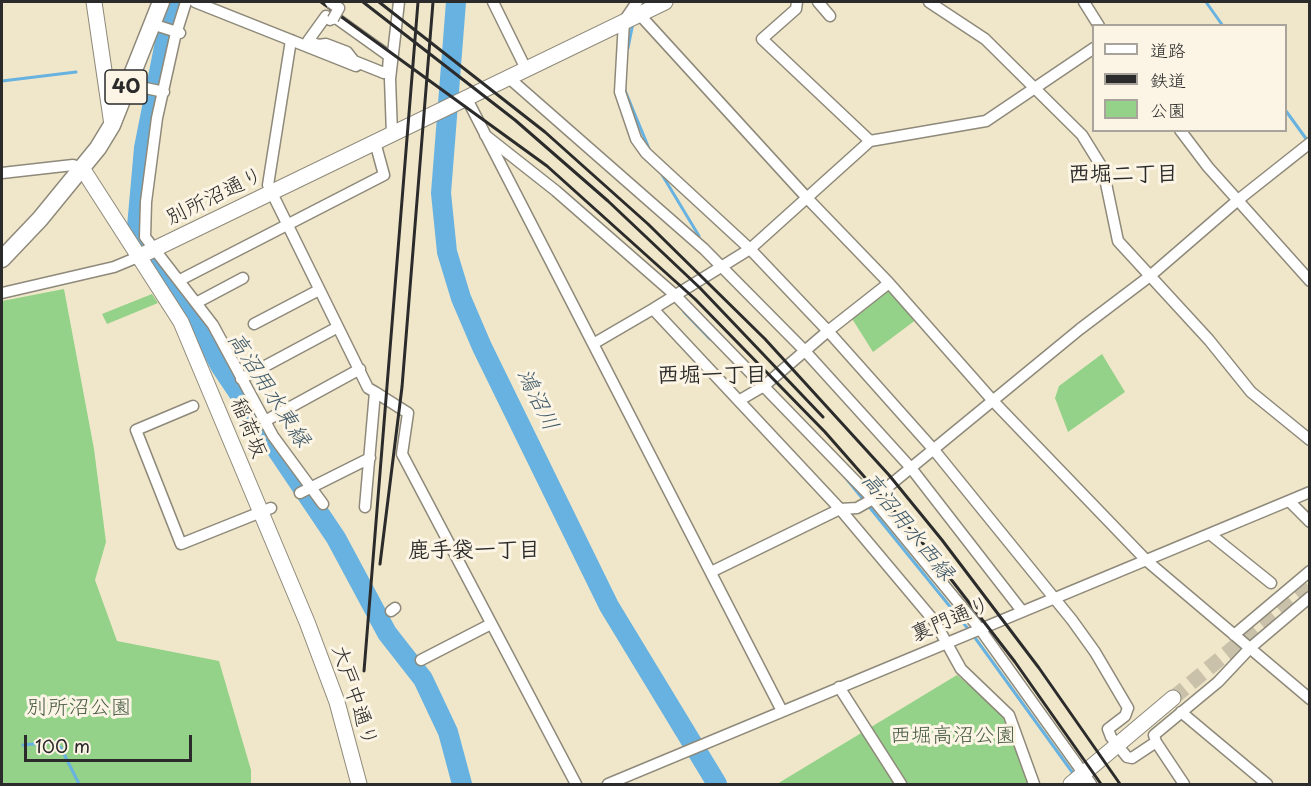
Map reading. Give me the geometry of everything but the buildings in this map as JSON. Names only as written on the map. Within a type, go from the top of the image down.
[{"type":"main road","name":"40","points":[[2,259],[40,219],[82,168],[112,124],[127,84],[169,30],[161,2]]},
{"type":"street","points":[[94,2],[112,124]]},
{"type":"street","points":[[186,2],[169,30],[157,91],[157,118],[144,232],[146,254],[180,280],[213,325],[241,379],[306,489],[323,504]]},
{"type":"street","points":[[195,2],[390,79]]},
{"type":"street","points":[[330,2],[339,8],[333,19]]},
{"type":"street","points":[[392,134],[390,79],[399,2]]},
{"type":"street","points":[[493,2],[526,69]]},
{"type":"street","points":[[665,2],[634,13],[461,101],[485,135],[782,711]]},
{"type":"street","points":[[797,2],[796,9],[762,39],[870,141]]},
{"type":"street","points":[[818,2],[830,16]]},
{"type":"street","points":[[929,2],[985,39],[1082,135],[1103,169],[1118,241],[1209,340],[1251,392],[1310,440]]},
{"type":"street","points":[[1084,2],[1098,24]]},
{"type":"street","points":[[634,13],[620,92],[636,139],[646,153],[750,249],[828,331],[934,450],[1053,599],[1095,652],[1127,705],[1125,716],[1108,729],[1110,737],[1127,757],[1132,758],[1156,742]]},
{"type":"street","points":[[634,13],[889,284],[994,402],[1147,561],[1310,699]]},
{"type":"street","points":[[326,16],[330,20],[333,16],[389,56],[388,70],[384,73],[354,61],[347,52],[326,44],[318,45],[309,41],[326,16]]},
{"type":"street","points":[[291,40],[268,185],[271,194],[368,388],[408,413],[402,453],[576,784]]},
{"type":"street","points":[[593,344],[750,249],[870,141],[986,121],[1092,49]]},
{"type":"street","points":[[509,78],[595,151],[722,267],[804,350],[911,468],[1022,611]]},
{"type":"street","points":[[127,84],[157,91]]},
{"type":"street","name":"別所沼通り","points":[[2,293],[114,267],[146,254],[461,101]]},
{"type":"street","points":[[1182,132],[1310,281]]},
{"type":"street","points":[[485,135],[556,191],[675,294],[761,387],[872,500],[974,631],[1080,780],[1173,698]]},
{"type":"street","points":[[180,280],[384,175],[375,142]]},
{"type":"street","points":[[711,572],[840,509],[857,508],[872,500],[1080,329],[1150,276],[1238,200],[1310,143]]},
{"type":"street","points":[[2,173],[73,165],[82,168]]},
{"type":"street","name":"稲荷坂","points":[[82,168],[146,254],[181,322],[265,510],[307,622]]},
{"type":"street","points":[[196,303],[243,278]]},
{"type":"street","points":[[740,400],[761,387],[804,350],[889,284]]},
{"type":"street","points":[[254,324],[319,290]]},
{"type":"street","points":[[652,309],[840,509],[935,622],[961,669],[1008,715],[1034,784]]},
{"type":"street","points":[[241,379],[338,327]]},
{"type":"street","points":[[265,421],[360,369]]},
{"type":"street","points":[[365,507],[375,392]]},
{"type":"street","points":[[193,406],[136,430],[181,544],[265,510]]},
{"type":"street","points":[[306,489],[370,458]]},
{"type":"street","name":"裏門通り","points":[[608,784],[1310,492]]},
{"type":"street","points":[[1289,501],[1310,522]]},
{"type":"street","points":[[1210,534],[1271,583]]},
{"type":"street","points":[[1234,635],[1310,571]]},
{"type":"street","points":[[1184,784],[1156,742],[1154,735],[1218,682],[1250,648],[1310,597]]},
{"type":"street","name":"大戸中通り","points":[[307,622],[337,702],[358,784]]},
{"type":"street","points":[[421,660],[491,624]]},
{"type":"street","points":[[839,687],[901,784]]},
{"type":"street","points":[[1181,712],[1267,784]]},
{"type":"green space","points":[[889,283],[917,319],[873,352],[851,317]]},
{"type":"green space","name":"別所沼公園","points":[[64,289],[94,449],[106,542],[95,580],[117,641],[219,661],[251,770],[251,784],[2,784],[2,301]]},
{"type":"green space","points":[[152,294],[158,303],[107,324],[102,314]]},
{"type":"green space","points":[[1102,354],[1125,392],[1068,432],[1055,398],[1059,386]]},
{"type":"green space","name":"西堀高沼公園","points":[[957,675],[1006,717],[1031,784],[777,784]]},
{"type":"waterway","name":"高沼用水東縁","points":[[178,2],[166,37],[144,148],[136,238],[155,269],[201,329],[221,367],[336,538],[387,633],[423,679],[448,732],[462,784]]},
{"type":"waterway","name":"鴻沼川","points":[[456,2],[441,193],[447,252],[461,298],[482,347],[609,606],[717,784]]},
{"type":"waterway","points":[[1206,2],[1222,24]]},
{"type":"waterway","name":"高沼用水西縁","points":[[628,48],[633,23]]},
{"type":"waterway","points":[[2,81],[76,72]]},
{"type":"waterway","name":"高沼用水西縁","points":[[624,88],[650,151]]},
{"type":"waterway","points":[[1287,112],[1307,140]]},
{"type":"waterway","name":"高沼用水西縁","points":[[661,173],[699,236]]},
{"type":"waterway","name":"高沼用水西縁","points":[[684,312],[710,339]]},
{"type":"waterway","name":"高沼用水西縁","points":[[845,477],[969,630]]},
{"type":"waterway","name":"高沼用水西縁","points":[[973,635],[1075,776]]},
{"type":"waterway","points":[[23,745],[53,742],[61,748],[79,784]]},
{"type":"tunnel","points":[[1173,698],[1310,584]]},
{"type":"railway","points":[[321,2],[547,166],[695,299],[825,432],[926,547],[1015,662],[1101,784]]},
{"type":"railway","points":[[363,2],[515,120],[608,201],[700,288],[823,417]]},
{"type":"railway","points":[[379,2],[545,132],[648,224],[765,339],[889,475],[942,540],[1039,668],[1120,784]]},
{"type":"railway","points":[[364,671],[418,2]]},
{"type":"railway","points":[[380,564],[402,387],[433,2]]},
{"type":"district","name":"西堀二丁目","points":[[1123,175]]},
{"type":"district","name":"西堀一丁目","points":[[712,376]]},
{"type":"district","name":"鹿手袋一丁目","points":[[474,551]]}]
